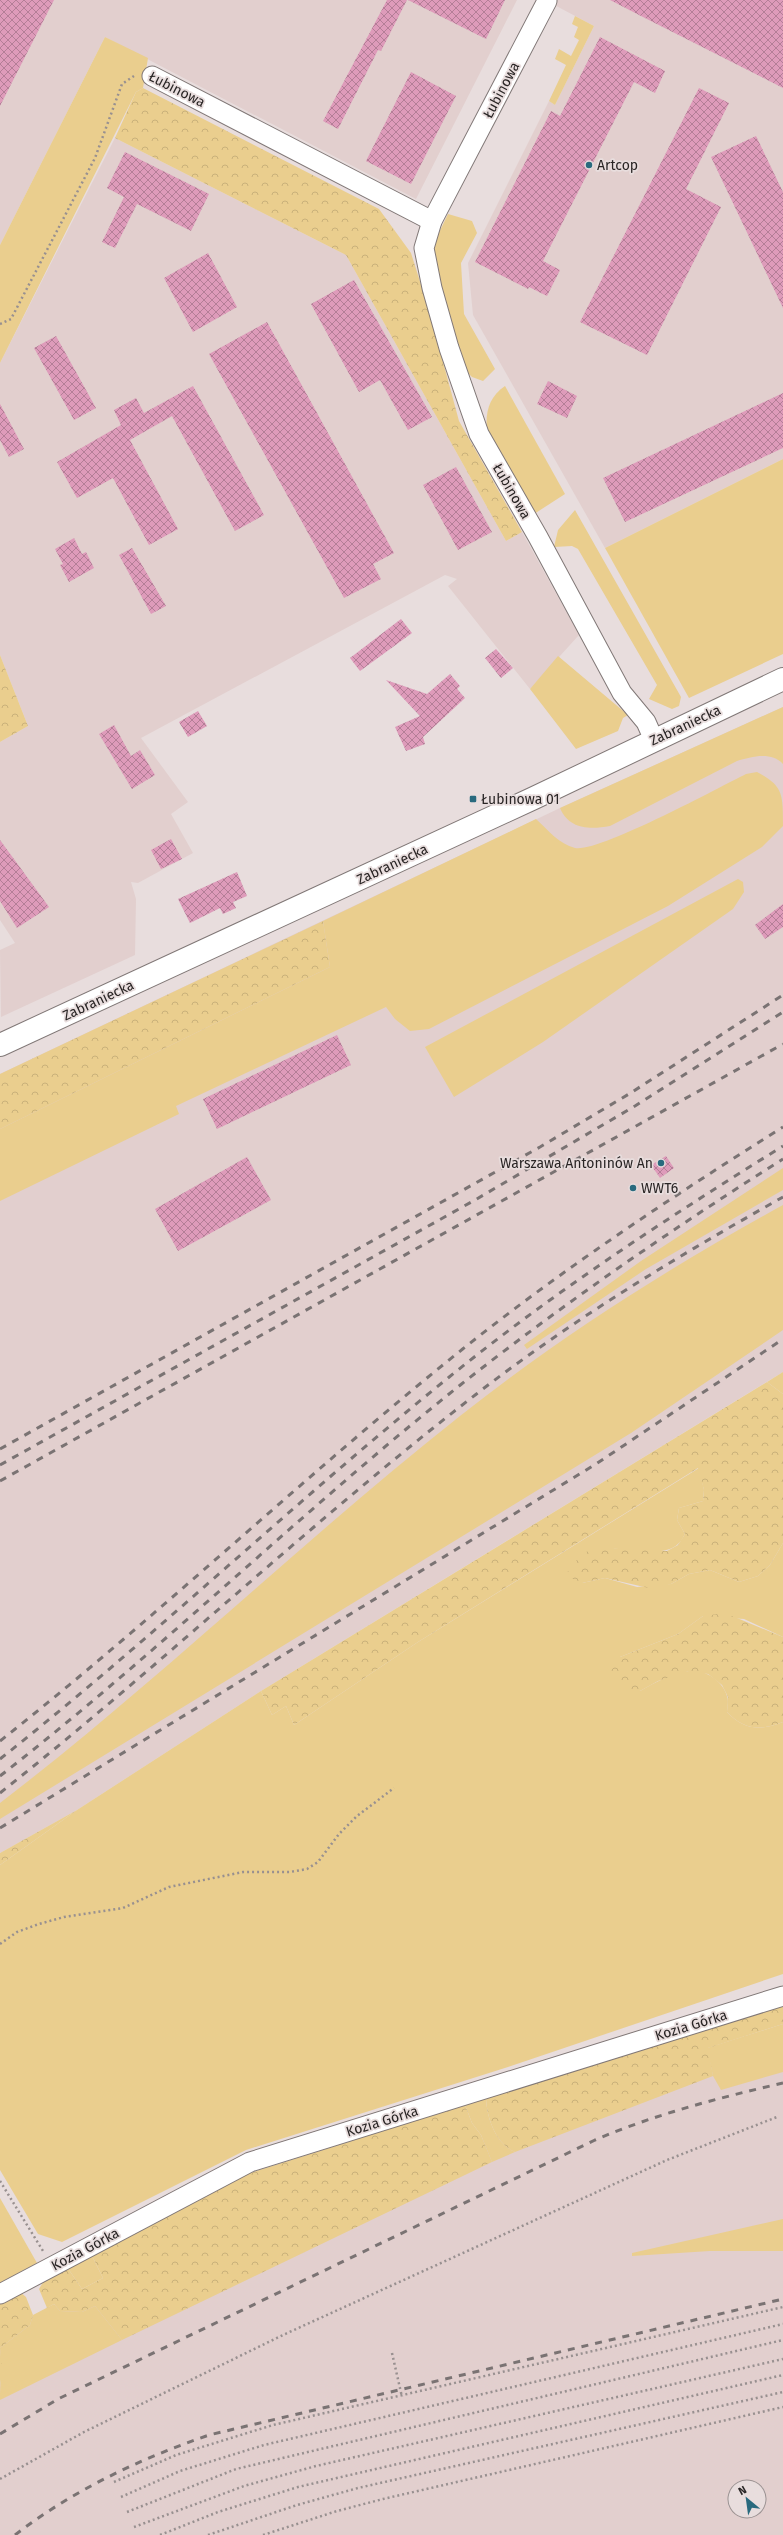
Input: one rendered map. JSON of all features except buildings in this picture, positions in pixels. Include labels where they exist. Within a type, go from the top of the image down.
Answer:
[{"type":"main road","name":"Zabraniecka","points":[[0,1045],[534,798],[783,679]]},
{"type":"street","name":"Łubinowa","points":[[547,1],[432,221],[424,248],[432,288],[449,348],[479,434],[538,537],[622,693],[646,722],[654,740]]},
{"type":"street","name":"Łubinowa","points":[[152,76],[432,221]]},
{"type":"street","name":"Kozia Górka","points":[[0,2294],[250,2162],[783,1996]]},
{"type":"path","name":"Łubinowa","points":[[0,324],[11,319],[95,158],[122,84],[144,71],[152,76]]},
{"type":"path","points":[[0,1944],[17,1932],[38,1924],[64,1917],[123,1908],[169,1887],[243,1872],[290,1872],[307,1869],[318,1862],[340,1834],[357,1816],[394,1788]]},
{"type":"path","points":[[0,2480],[84,2432],[283,2335],[667,2160],[777,2117]]},
{"type":"path","points":[[0,2181],[53,2266]]},
{"type":"path","points":[[114,2482],[135,2472],[210,2443],[273,2425],[402,2397],[783,2307]]},
{"type":"path","points":[[121,2497],[180,2471],[264,2444],[783,2324]]},
{"type":"path","points":[[127,2512],[179,2490],[250,2466],[783,2340]]},
{"type":"path","points":[[392,2353],[402,2397]]},
{"type":"path","points":[[134,2527],[244,2486],[316,2466],[783,2359]]},
{"type":"path","points":[[160,2535],[218,2512],[298,2487],[783,2375]]},
{"type":"path","points":[[208,2535],[297,2504],[358,2488],[783,2392]]},
{"type":"path","points":[[263,2535],[383,2499],[783,2407]]},
{"type":"shaded area","points":[[0,0],[517,0],[416,199],[105,37],[0,245]]},
{"type":"shaded area","points":[[545,0],[783,0],[783,459],[605,548],[473,315],[468,263],[549,101],[555,105],[594,26]]},
{"type":"shaded area","points":[[115,138],[346,255],[506,541],[522,532],[579,635],[530,689],[448,586],[457,579],[445,575],[141,738],[188,802],[171,814],[193,853],[138,883],[131,882],[136,899],[135,955],[1,1017],[0,950],[15,943],[0,920],[0,742],[28,726],[0,655],[0,363]]},
{"type":"shaded area","points":[[783,707],[783,1372],[261,1691],[77,1810],[0,1853],[0,1074],[560,808]]},
{"type":"shaded area","points":[[783,2024],[783,2535],[0,2535],[0,2336],[47,2308]]},
{"type":"green space","points":[[575,16],[594,26],[555,105],[549,101],[566,65],[555,59],[559,49],[571,56],[579,40],[574,37],[578,27],[572,24]]},
{"type":"green space","points":[[105,37],[148,58],[143,88],[136,92],[0,363],[0,245]]},
{"type":"green space","points":[[143,88],[379,209],[411,253],[429,310],[459,421],[522,532],[506,541],[346,255],[115,138],[136,92]]},
{"type":"green space","points":[[448,214],[472,221],[477,233],[461,263],[464,314],[495,369],[483,381],[472,377],[467,372],[433,263],[434,243]]},
{"type":"green space","points":[[505,386],[565,494],[531,516],[487,431],[489,406],[495,395]]},
{"type":"green space","points":[[783,459],[783,654],[689,698],[605,548]]},
{"type":"green space","points":[[575,510],[681,697],[679,706],[672,709],[649,699],[657,685],[578,549],[572,546],[554,547],[558,530]]},
{"type":"green space","points":[[0,655],[28,726],[0,742]]},
{"type":"green space","points":[[558,656],[628,715],[623,718],[618,731],[576,749],[530,689]]},
{"type":"green space","points":[[783,707],[783,764],[773,757],[767,756],[737,761],[610,826],[587,828],[574,824],[564,815],[560,808]]},
{"type":"green space","points":[[757,772],[772,782],[780,792],[783,806],[783,826],[762,847],[668,906],[429,1029],[410,1031],[395,1019],[386,1007],[176,1106],[179,1114],[0,1201],[0,1129],[330,967],[323,921],[536,819],[554,836],[569,846],[575,848],[588,847],[607,841],[659,818],[746,774]]},
{"type":"green space","points":[[738,879],[743,882],[744,892],[733,909],[543,1042],[454,1097],[425,1047]]},
{"type":"green space","points":[[323,921],[330,967],[0,1129],[0,1074]]},
{"type":"green space","points":[[783,1168],[783,1190],[646,1269],[527,1349],[524,1345],[641,1261]]},
{"type":"green space","points":[[783,1205],[783,1330],[631,1433],[0,1819],[0,1803],[117,1708],[344,1512],[460,1416],[577,1330],[699,1253]]},
{"type":"green space","points":[[783,1372],[783,1394],[767,1382]]},
{"type":"green space","points":[[767,1382],[783,1394],[783,1543],[770,1565],[758,1576],[739,1582],[710,1570],[689,1574],[671,1584],[653,1589],[605,1578],[582,1583],[565,1575],[580,1556],[594,1547],[667,1551],[678,1545],[685,1534],[677,1520],[679,1508],[703,1501],[704,1490],[698,1468],[418,1642],[294,1725],[286,1706],[272,1715],[261,1691]]},
{"type":"green space","points":[[699,1468],[704,1490],[703,1501],[679,1508],[677,1520],[685,1534],[679,1543],[673,1548],[657,1552],[638,1552],[614,1548],[582,1583],[605,1578],[637,1587],[671,1584],[689,1574],[710,1570],[739,1582],[758,1576],[770,1565],[783,1543],[783,1637],[744,1619],[703,1616],[678,1634],[620,1657],[640,1691],[676,1674],[689,1671],[701,1672],[712,1677],[722,1685],[728,1698],[727,1712],[733,1718],[746,1725],[760,1728],[783,1722],[783,1974],[508,2067],[246,2150],[62,2242],[38,2234],[0,2170],[0,1865],[77,1810],[261,1691],[272,1715],[286,1706],[294,1725],[418,1642]]},
{"type":"green space","points":[[725,1613],[783,1637],[783,1722],[760,1728],[746,1725],[733,1718],[727,1712],[728,1697],[722,1685],[708,1674],[689,1671],[658,1681],[640,1691],[622,1687],[611,1671],[620,1657],[678,1634],[703,1616]]},
{"type":"green space","points":[[77,1810],[0,1865],[0,1853]]},
{"type":"green space","points":[[783,2004],[783,2024],[708,2048],[713,2076],[515,2152],[503,2143],[494,2130],[488,2114],[486,2098]]},
{"type":"green space","points":[[783,2024],[783,2072],[721,2090],[713,2076],[707,2048]]},
{"type":"green space","points":[[486,2098],[488,2114],[494,2130],[503,2143],[515,2152],[492,2162],[481,2135],[472,2123],[465,2105]]},
{"type":"green space","points":[[465,2105],[472,2123],[481,2135],[492,2162],[122,2340],[95,2306],[82,2312],[60,2311],[54,2304],[47,2308],[39,2289],[45,2279],[67,2267],[82,2289],[103,2278],[91,2254],[247,2174]]},
{"type":"green space","points":[[0,2198],[37,2263],[0,2283]]},
{"type":"green space","points":[[783,2219],[783,2251],[710,2251],[632,2256],[632,2253]]},
{"type":"green space","points":[[91,2254],[103,2278],[82,2289],[67,2267]]},
{"type":"green space","points":[[20,2292],[26,2297],[33,2315],[30,2325],[0,2348],[0,2303]]},
{"type":"green space","points":[[54,2304],[60,2311],[82,2312],[95,2306],[122,2340],[0,2400],[0,2348],[30,2325],[33,2315]]},
{"type":"green space","points":[[0,2348],[3,2373],[0,2383]]},
{"type":"railway","points":[[0,1449],[540,1147],[629,1094],[783,995]]},
{"type":"railway","points":[[0,1465],[475,1200],[635,1106],[783,1012]]},
{"type":"railway","points":[[0,1481],[783,1044]]},
{"type":"railway","points":[[0,1741],[172,1598],[340,1451],[493,1325],[574,1265],[615,1237],[783,1127]]},
{"type":"railway","points":[[0,1759],[119,1660],[413,1407],[510,1329],[625,1248],[783,1146]]},
{"type":"railway","points":[[0,1776],[62,1727],[360,1468],[420,1417],[482,1368],[555,1313],[630,1260],[783,1159]]},
{"type":"railway","points":[[0,1793],[120,1694],[357,1490],[479,1392],[590,1313],[666,1265],[783,1197]]},
{"type":"railway","points":[[0,1828],[596,1464],[783,1339]]},
{"type":"railway","points":[[0,2434],[58,2399],[595,2140],[664,2114],[783,2083]]},
{"type":"railway","points":[[15,2535],[60,2504],[108,2477],[158,2454],[209,2435],[783,2299]]},
{"type":"place","name":"Artcop","points":[[589,165]]},
{"type":"place","name":"Łubinowa 01","points":[[473,799]]},
{"type":"place","name":"Warszawa Antoninów An","points":[[661,1163]]},
{"type":"place","name":"WWT6","points":[[633,1188]]}]
